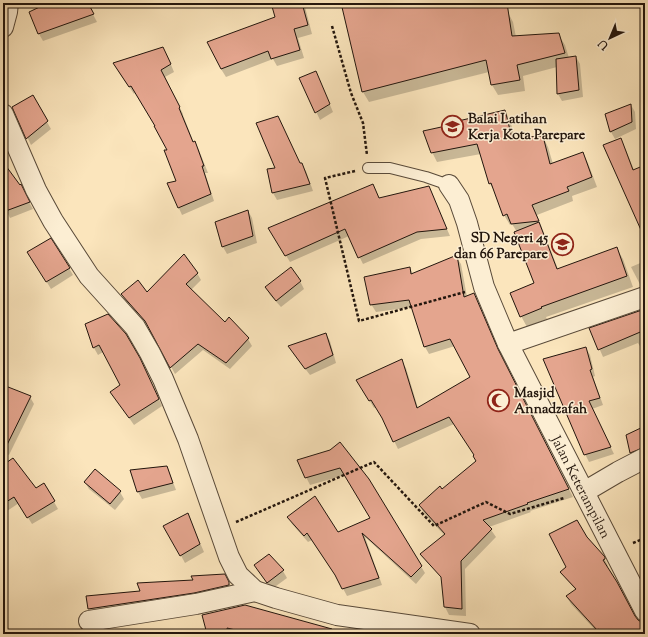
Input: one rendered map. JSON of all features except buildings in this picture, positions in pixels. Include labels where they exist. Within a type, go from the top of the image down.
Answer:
[{"type":"street","points":[[3,27],[8,3]]},
{"type":"street","points":[[3,114],[36,190],[53,221],[89,276],[135,327],[150,353],[163,379],[188,439],[229,557],[238,575],[255,591],[337,615],[468,634]]},
{"type":"street","name":"Jalan Keterampilan","points":[[449,185],[459,200],[467,223],[484,287],[508,344],[645,611]]},
{"type":"street","points":[[508,344],[645,297]]},
{"type":"street","points":[[584,492],[645,458]]},
{"type":"street","points":[[89,621],[196,604],[255,591]]},
{"type":"lane","points":[[368,168],[390,168],[426,177],[449,185]]},
{"type":"path","points":[[332,26],[363,123],[368,168],[325,178],[359,321],[484,287]]},
{"type":"path","points":[[220,530],[374,462],[434,526],[486,502],[510,514],[584,492]]},
{"type":"place","name":"Balai Latihan Kerja Kota Parepare","points":[[452,126]]},
{"type":"place","name":"SD Negeri 45 dan 66 Parepare","points":[[563,245]]},
{"type":"place","name":"Masjid Annadzafah","points":[[499,400]]}]
